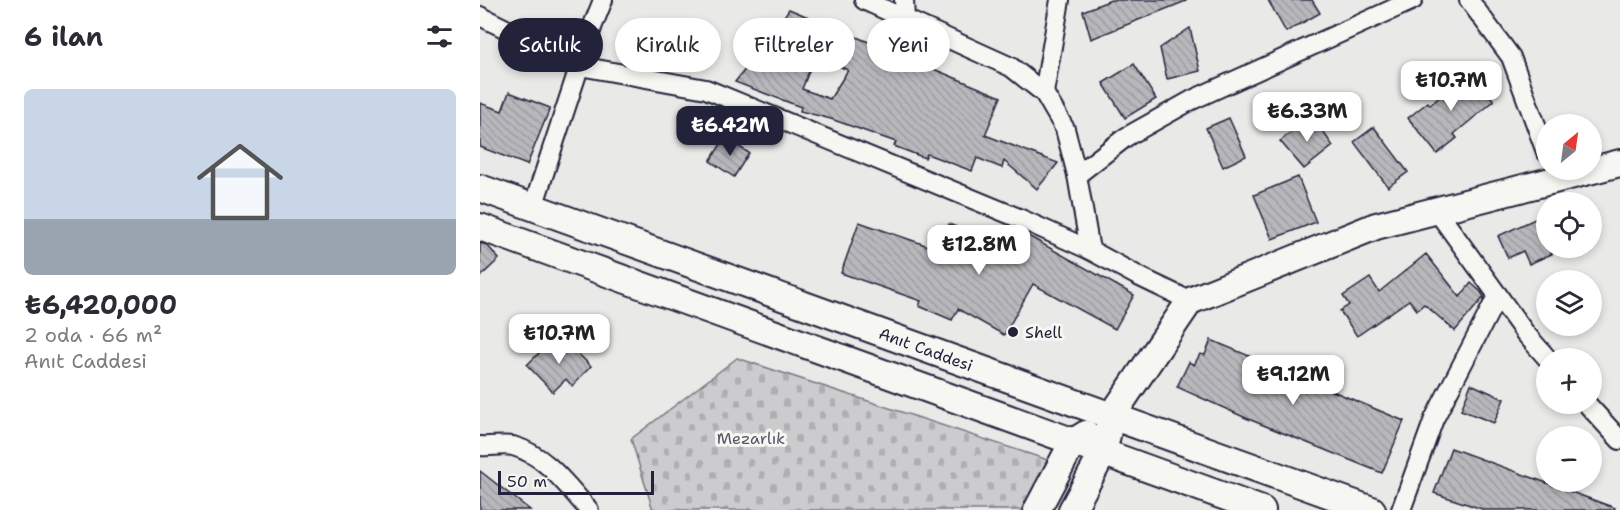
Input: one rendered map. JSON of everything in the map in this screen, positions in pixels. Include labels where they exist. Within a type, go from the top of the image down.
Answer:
[{"type":"main road","points":[[1602,166],[1620,163]]},
{"type":"main road","points":[[1072,510],[1102,453],[1111,417],[1190,301],[1376,226],[1536,180]]},
{"type":"main road","name":"Anıt Caddesi","points":[[480,188],[1372,510]]},
{"type":"main road","points":[[480,226],[1262,510]]},
{"type":"main road","points":[[1037,510],[1073,442],[1111,417]]},
{"type":"street","points":[[596,18],[603,0]]},
{"type":"street","points":[[864,0],[903,18]]},
{"type":"street","points":[[904,0],[905,18]]},
{"type":"street","points":[[1044,93],[1060,0]]},
{"type":"street","points":[[1077,175],[1126,137],[1192,100],[1413,0]]},
{"type":"street","points":[[1469,0],[1511,57],[1536,125]]},
{"type":"street","points":[[480,16],[498,25]]},
{"type":"street","points":[[950,39],[1011,67],[1044,93],[1065,129],[1077,175],[1090,250]]},
{"type":"street","points":[[603,70],[706,90],[1021,219],[1090,250],[1190,301]]},
{"type":"street","points":[[533,207],[578,72]]},
{"type":"street","points":[[1437,210],[1538,348]]},
{"type":"street","points":[[1401,510],[1434,419],[1498,295]]},
{"type":"street","points":[[1596,414],[1620,440]]},
{"type":"street","points":[[480,446],[511,446],[530,453],[545,463],[589,510]]},
{"type":"green space","name":"Mezarlık","points":[[737,358],[1048,460],[1022,510],[653,510],[631,439]]},
{"type":"building","points":[[1111,0],[1186,1],[1091,39],[1083,11]]},
{"type":"building","points":[[1268,0],[1312,0],[1320,13],[1286,32]]},
{"type":"building","points":[[789,9],[811,18],[783,18]]},
{"type":"building","points":[[1190,28],[1200,71],[1167,79],[1160,48]]},
{"type":"building","points":[[855,36],[867,41],[867,72],[941,72],[1001,97],[985,135],[1058,163],[1037,189],[1004,161],[1002,168],[977,158],[972,171],[927,154],[925,158],[894,146],[896,142],[831,119],[800,111],[801,107],[735,82],[743,72],[809,72],[802,89],[830,99],[847,72],[855,72]]},
{"type":"building","points":[[1134,64],[1156,99],[1125,118],[1103,83]]},
{"type":"building","points":[[1470,72],[1494,101],[1454,134],[1457,138],[1437,154],[1408,118],[1428,102],[1430,105]]},
{"type":"building","points":[[509,92],[550,108],[527,165],[480,147],[480,103],[502,111]]},
{"type":"building","points":[[1312,116],[1333,146],[1304,169],[1280,141]]},
{"type":"building","points":[[1229,118],[1246,156],[1223,167],[1206,128]]},
{"type":"building","points":[[1374,127],[1408,172],[1388,187],[1354,142]]},
{"type":"building","points":[[725,138],[749,153],[734,177],[710,161]]},
{"type":"building","points":[[1298,177],[1316,222],[1272,239],[1254,195]]},
{"type":"building","points":[[1535,219],[1536,258],[1543,258],[1529,264],[1523,251],[1508,258],[1498,236]]},
{"type":"building","points":[[859,222],[940,250],[949,224],[1013,251],[1023,233],[1134,295],[1115,329],[1033,284],[1004,335],[958,309],[952,320],[919,306],[921,301],[841,273]]},
{"type":"building","points":[[480,243],[487,245],[499,259],[480,277]]},
{"type":"building","points":[[1426,254],[1460,297],[1471,283],[1484,297],[1455,331],[1424,304],[1417,310],[1409,300],[1357,336],[1340,311],[1349,305],[1343,296],[1370,278],[1379,292]]},
{"type":"building","points":[[553,339],[561,346],[566,342],[591,366],[572,386],[566,379],[553,392],[527,365]]},
{"type":"building","points":[[1211,340],[1404,421],[1382,473],[1246,418],[1177,387],[1189,362],[1194,365],[1200,354],[1205,355]]},
{"type":"building","points":[[1471,384],[1504,399],[1494,423],[1461,410]]},
{"type":"building","points":[[1451,448],[1536,479],[1536,492],[1571,492],[1615,508],[1614,510],[1485,510],[1434,493]]},
{"type":"building","points":[[480,471],[530,510],[480,510]]},
{"type":"place","name":"Shell","points":[[1013,332]]}]
